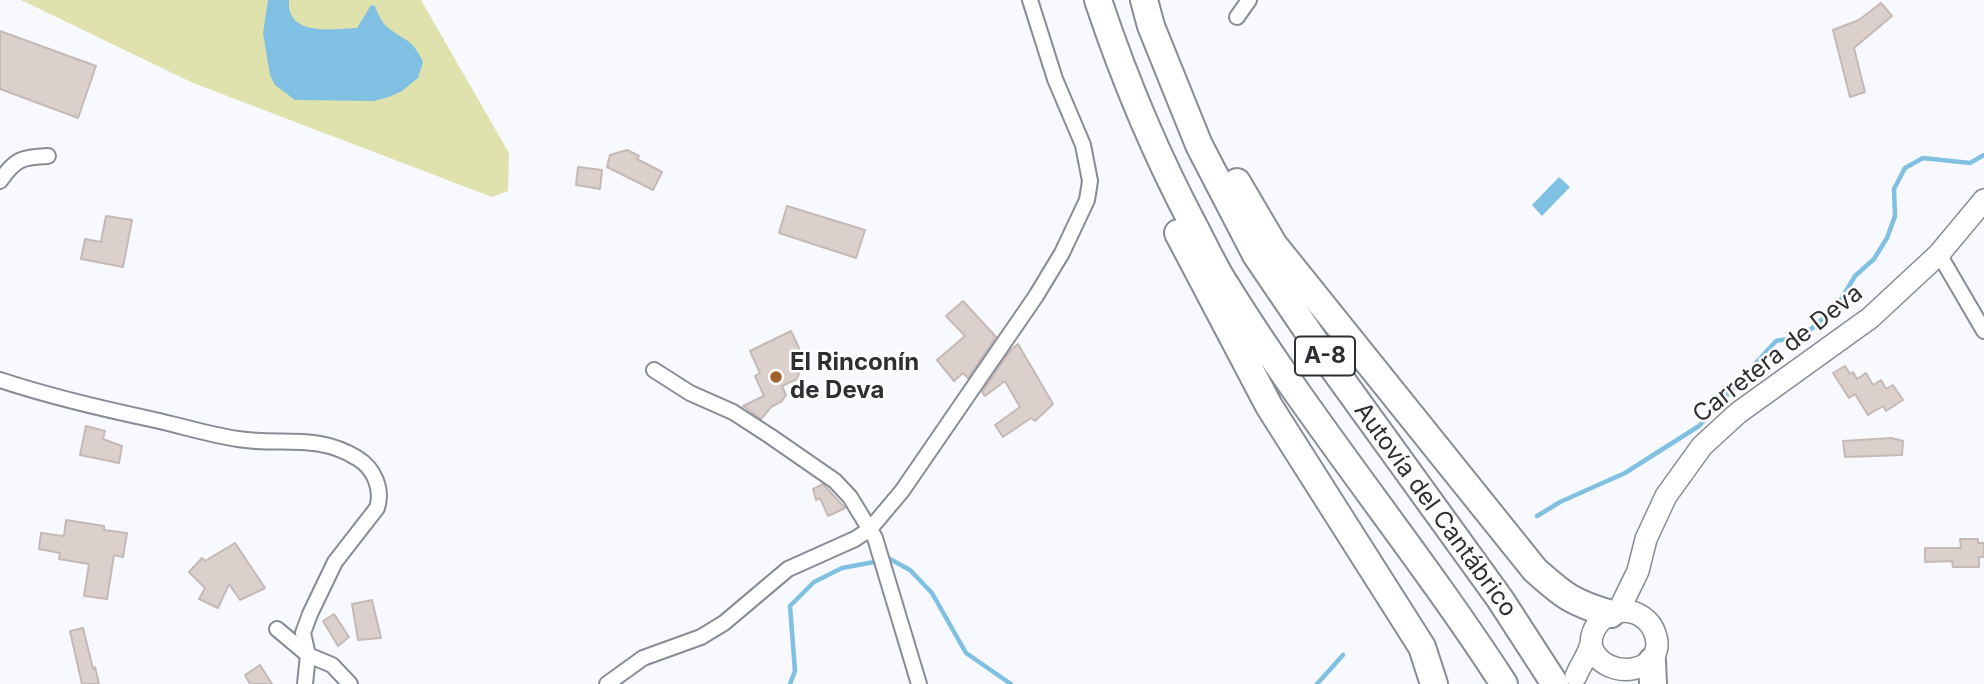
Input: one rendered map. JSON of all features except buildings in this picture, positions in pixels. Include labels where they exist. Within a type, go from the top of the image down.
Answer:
[{"type":"highway","name":"Autovía del Cantábrico","points":[[1098,0],[1121,70],[1164,170],[1224,282],[1288,381],[1464,622],[1504,684]]},
{"type":"highway","name":"Autovía del Cantábrico","points":[[1143,0],[1199,145],[1256,255],[1328,361],[1500,599],[1555,684]]},
{"type":"highway","points":[[1158,0],[1212,139],[1274,245],[1535,569],[1559,592],[1580,605],[1615,613]]},
{"type":"highway","points":[[1121,70],[1132,125],[1167,211],[1209,294],[1269,406],[1422,648],[1434,684]]},
{"type":"street","points":[[607,684],[643,659],[701,637],[724,624],[799,562],[855,539],[870,529],[902,491],[1021,318],[1062,253],[1087,200],[1090,181],[1083,145],[1055,79],[1030,0]]},
{"type":"street","points":[[1237,17],[1249,0]]},
{"type":"street","points":[[0,181],[11,165],[28,157],[48,156]]},
{"type":"street","name":"Carretera de Deva","points":[[1615,613],[1638,571],[1646,539],[1666,496],[1702,446],[1738,413],[1870,318],[1939,254],[1984,200]]},
{"type":"street","points":[[1939,254],[1984,331]]},
{"type":"street","points":[[654,370],[690,393],[733,412],[835,481],[850,497],[870,529],[878,548],[919,684]]},
{"type":"street","points":[[0,380],[106,409],[239,439],[309,440],[332,446],[359,458],[379,488],[377,508],[335,562],[303,633],[308,655],[305,684]]},
{"type":"street","name":"Carretera de Deva","points":[[1638,571],[1641,598],[1649,622]]},
{"type":"street","points":[[1631,612],[1649,622],[1657,641],[1653,673],[1626,677],[1606,671],[1598,664],[1591,645],[1596,626],[1615,613],[1631,612]]},
{"type":"street","points":[[277,629],[308,655],[332,665],[350,684]]},
{"type":"green space","points":[[21,0],[421,0],[509,153],[508,191],[492,197],[193,83]]},
{"type":"water","points":[[268,0],[289,0],[290,12],[295,20],[303,25],[324,29],[357,28],[371,5],[375,6],[386,26],[411,44],[419,54],[423,62],[418,78],[402,91],[374,101],[295,100],[275,85],[270,75],[263,33]]},
{"type":"water","points":[[1559,177],[1570,187],[1542,216],[1532,205]]},
{"type":"waterway","points":[[1537,516],[1560,502],[1625,473],[1699,426],[1776,341],[1803,336],[1837,306],[1855,276],[1874,259],[1887,238],[1895,216],[1894,189],[1905,168],[1923,158],[1970,163],[1984,155]]},
{"type":"waterway","points":[[790,684],[795,671],[790,606],[814,582],[842,568],[890,559],[910,570],[932,593],[966,653],[1011,684]]},
{"type":"waterway","points":[[1317,684],[1343,655]]},
{"type":"place","name":"El Rinconín de Deva","points":[[776,377]]}]
